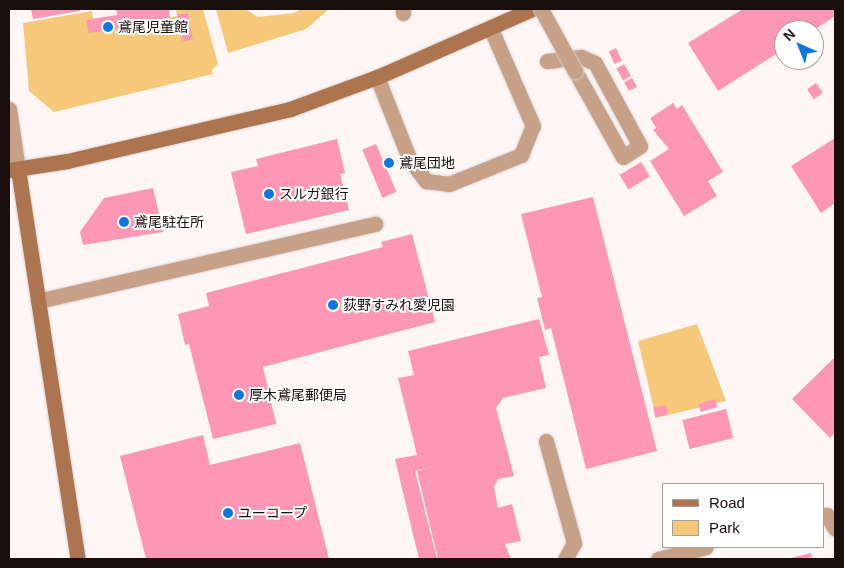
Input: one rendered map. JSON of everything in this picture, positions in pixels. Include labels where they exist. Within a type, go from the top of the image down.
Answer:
[{"type":"street","points":[[13,169],[68,161],[290,109],[377,77],[491,29],[532,9]]},
{"type":"street","points":[[541,9],[575,70],[623,157],[640,146],[595,64],[581,57],[547,61]]},
{"type":"street","points":[[377,77],[409,158],[426,181],[449,184],[520,155],[533,126],[491,29]]},
{"type":"street","points":[[9,109],[13,169],[38,301],[78,559]]},
{"type":"street","points":[[38,301],[375,224]]},
{"type":"street","points":[[546,441],[574,543],[565,559]]},
{"type":"street","points":[[824,516],[828,515],[835,530]]},
{"type":"street","points":[[658,559],[702,548]]},
{"type":"green space","points":[[176,9],[203,9],[218,64],[212,70],[213,74],[54,112],[29,91],[23,23],[92,11],[95,30],[177,16]]},
{"type":"green space","points":[[216,9],[245,9],[258,17],[294,13],[301,9],[329,9],[306,29],[228,53]]},
{"type":"green space","points":[[697,324],[726,401],[656,418],[638,341]]},
{"type":"building","name":"鳶尾児童館","points":[[31,9],[80,9],[80,11],[33,19]]},
{"type":"building","name":"鳶尾児童館","points":[[116,9],[169,9],[170,20],[89,33],[86,20],[117,15]]},
{"type":"building","points":[[743,9],[835,9],[835,16],[824,23],[824,20],[774,20],[774,55],[718,91],[688,43]]},
{"type":"building","points":[[188,13],[193,40],[183,41],[178,15]]},
{"type":"building","points":[[616,48],[622,61],[615,64],[609,51]]},
{"type":"building","points":[[624,64],[631,76],[623,81],[616,68]]},
{"type":"building","points":[[632,78],[637,87],[629,91],[624,82]]},
{"type":"building","points":[[816,83],[823,93],[814,99],[807,89]]},
{"type":"building","points":[[673,103],[677,109],[682,105],[723,172],[708,181],[717,196],[684,216],[650,161],[669,149],[653,130],[656,128],[650,118]]},
{"type":"building","points":[[835,138],[835,203],[821,213],[791,166]]},
{"type":"building","points":[[337,139],[345,173],[340,174],[349,210],[246,234],[231,172],[258,166],[256,159]]},
{"type":"building","points":[[376,144],[396,192],[383,198],[362,150]]},
{"type":"building","points":[[641,162],[650,177],[628,189],[620,175]]},
{"type":"building","name":"鳶尾駐在所","points":[[153,188],[163,232],[83,245],[80,232],[104,198]]},
{"type":"building","points":[[593,197],[657,451],[586,469],[551,328],[545,330],[537,298],[542,297],[521,214]]},
{"type":"building","name":"厚木鳶尾郵便局","points":[[412,234],[435,322],[263,367],[276,424],[213,439],[189,344],[185,345],[178,314],[209,306],[206,293],[383,247],[381,242]]},
{"type":"building","points":[[539,319],[549,355],[539,357],[546,388],[503,398],[496,408],[514,476],[498,479],[494,487],[498,508],[512,504],[521,541],[505,544],[511,559],[438,559],[417,471],[434,466],[415,471],[437,559],[419,559],[395,459],[417,455],[398,378],[414,375],[408,351]]},
{"type":"building","points":[[835,357],[835,433],[830,438],[792,399]]},
{"type":"building","points":[[716,399],[717,407],[701,412],[698,404]]},
{"type":"building","points":[[666,405],[668,415],[655,417],[653,407]]},
{"type":"building","points":[[726,409],[733,438],[690,449],[682,420]]},
{"type":"building","points":[[203,435],[210,465],[300,443],[329,559],[146,559],[120,456]]},
{"type":"building","points":[[811,553],[812,559],[787,559]]},
{"type":"place","name":"鳶尾児童館","points":[[108,27]]},
{"type":"place","name":"鳶尾団地","points":[[389,163]]},
{"type":"place","name":"スルガ銀行","points":[[269,194]]},
{"type":"place","name":"鳶尾駐在所","points":[[124,222]]},
{"type":"place","name":"荻野すみれ愛児園","points":[[333,305]]},
{"type":"place","name":"厚木鳶尾郵便局","points":[[239,395]]},
{"type":"place","name":"ユーコープ","points":[[228,513]]}]
